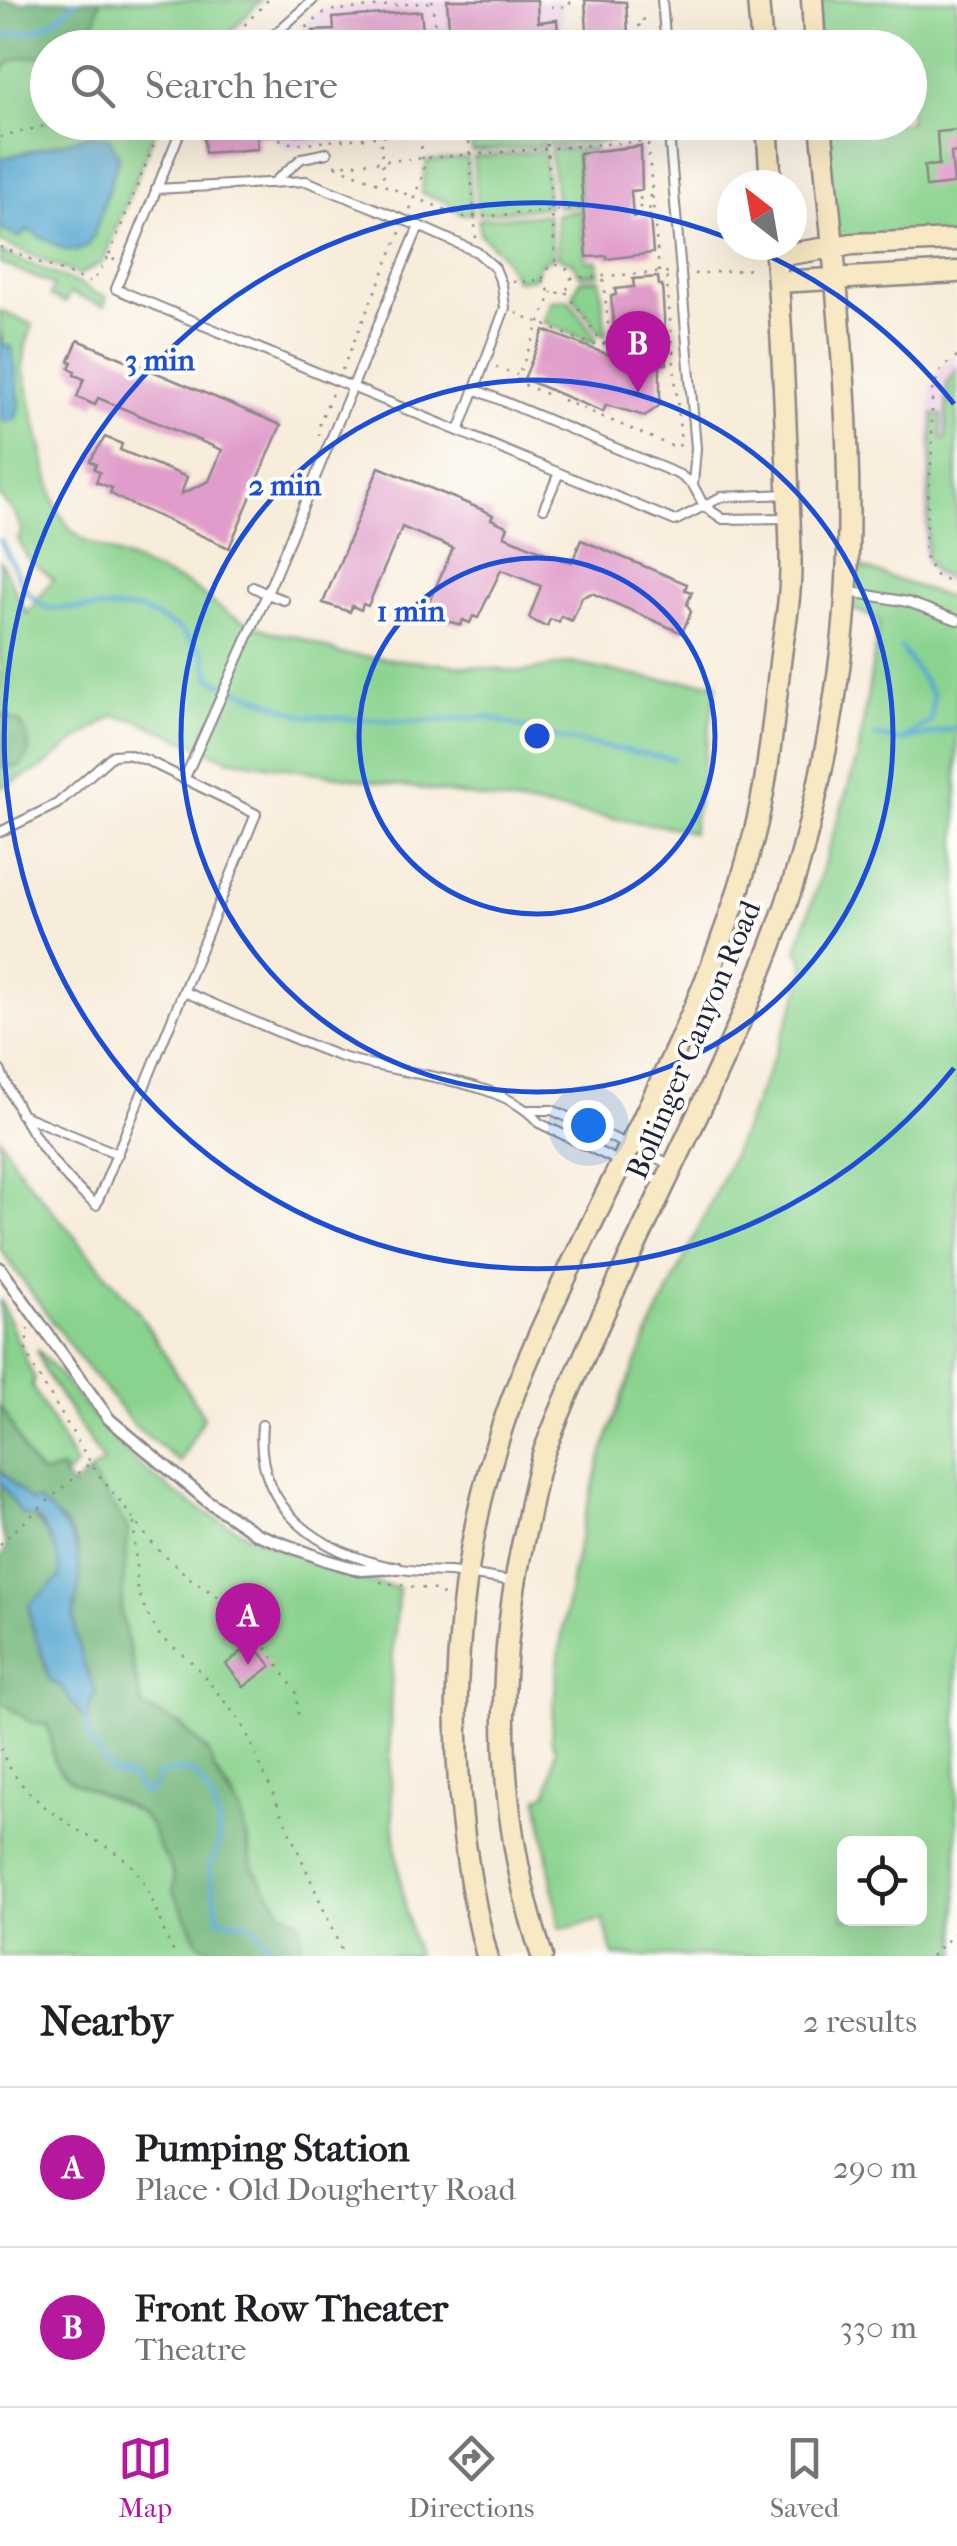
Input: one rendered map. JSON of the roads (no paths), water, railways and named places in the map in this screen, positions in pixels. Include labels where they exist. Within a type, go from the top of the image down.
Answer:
[{"type":"main road","points":[[758,0],[760,30]]},
{"type":"main road","points":[[812,0],[814,30]]},
{"type":"main road","points":[[768,140],[770,170]]},
{"type":"main road","name":"Bollinger Canyon Road","points":[[542,1956],[507,1809],[502,1726],[513,1581],[544,1453],[742,1018],[801,857],[822,770],[838,676],[846,591],[846,426],[822,140]]},
{"type":"main road","points":[[807,249],[957,240]]},
{"type":"main road","name":"Bollinger Canyon Road","points":[[487,1956],[468,1858],[458,1728],[460,1651],[479,1506],[518,1383],[626,1155],[728,924],[753,838],[769,760],[790,583],[777,260]]},
{"type":"main road","points":[[778,282],[957,272]]},
{"type":"street","points":[[0,1268],[109,1418],[206,1500],[257,1534],[326,1560],[361,1570],[397,1568]]},
{"type":"lane","points":[[281,29],[313,0]]},
{"type":"lane","points":[[662,0],[664,30]]},
{"type":"lane","points":[[176,140],[116,290],[675,520],[721,497],[788,494]]},
{"type":"lane","points":[[670,140],[696,448],[693,486]]},
{"type":"lane","points":[[272,183],[302,158],[327,153]]},
{"type":"lane","points":[[156,189],[306,181],[476,251],[495,268],[505,308],[459,431]]},
{"type":"lane","points":[[184,780],[267,594],[419,226]]},
{"type":"lane","points":[[474,389],[680,475],[693,486],[704,506],[723,519],[790,518]]},
{"type":"lane","points":[[544,508],[559,472]]},
{"type":"lane","points":[[253,587],[284,600]]},
{"type":"lane","points":[[846,591],[908,602],[957,620]]},
{"type":"lane","points":[[0,832],[57,804],[114,756],[127,754],[256,814],[96,1206],[55,1164],[20,1114],[0,1070]]},
{"type":"lane","points":[[185,992],[341,1056],[445,1078],[529,1110],[552,1110],[626,1155],[669,1174]]},
{"type":"lane","points":[[529,1110],[540,1123],[669,1174]]},
{"type":"lane","points":[[20,1114],[118,1154]]},
{"type":"lane","points":[[262,1426],[262,1467],[282,1508],[309,1532],[349,1554],[397,1568],[513,1581]]},
{"type":"water","points":[[72,140],[110,140],[119,156],[94,235],[86,247],[65,250],[28,230],[19,238],[0,228],[0,159]]},
{"type":"water","points":[[0,331],[3,345],[12,347],[20,404],[16,418],[8,422],[0,419]]},
{"type":"water","points":[[0,1470],[31,1502],[37,1500],[56,1517],[76,1548],[80,1573],[75,1626],[81,1655],[96,1691],[88,1710],[89,1720],[83,1718],[61,1687],[49,1679],[32,1623],[30,1604],[60,1578],[57,1554],[38,1519],[21,1514],[0,1481]]},
{"type":"waterway","points":[[32,30],[60,16],[75,0]]},
{"type":"waterway","points":[[0,34],[30,31]]},
{"type":"waterway","points":[[0,540],[27,592],[46,608],[139,609],[178,628],[204,653],[211,679],[305,716],[406,722],[488,717],[560,739],[673,759]]},
{"type":"waterway","points":[[901,648],[933,695],[931,720],[901,741]]},
{"type":"waterway","points":[[876,736],[901,741],[957,728]]},
{"type":"waterway","points":[[85,1714],[90,1742],[112,1773],[130,1776],[143,1793],[152,1791],[158,1774],[179,1770],[195,1774],[218,1819],[218,1842],[209,1867],[219,1919],[253,1924],[278,1956]]},
{"type":"place","name":"Front Row Theater","points":[[638,393]]},
{"type":"place","name":"Pumping Station","points":[[248,1665]]}]
